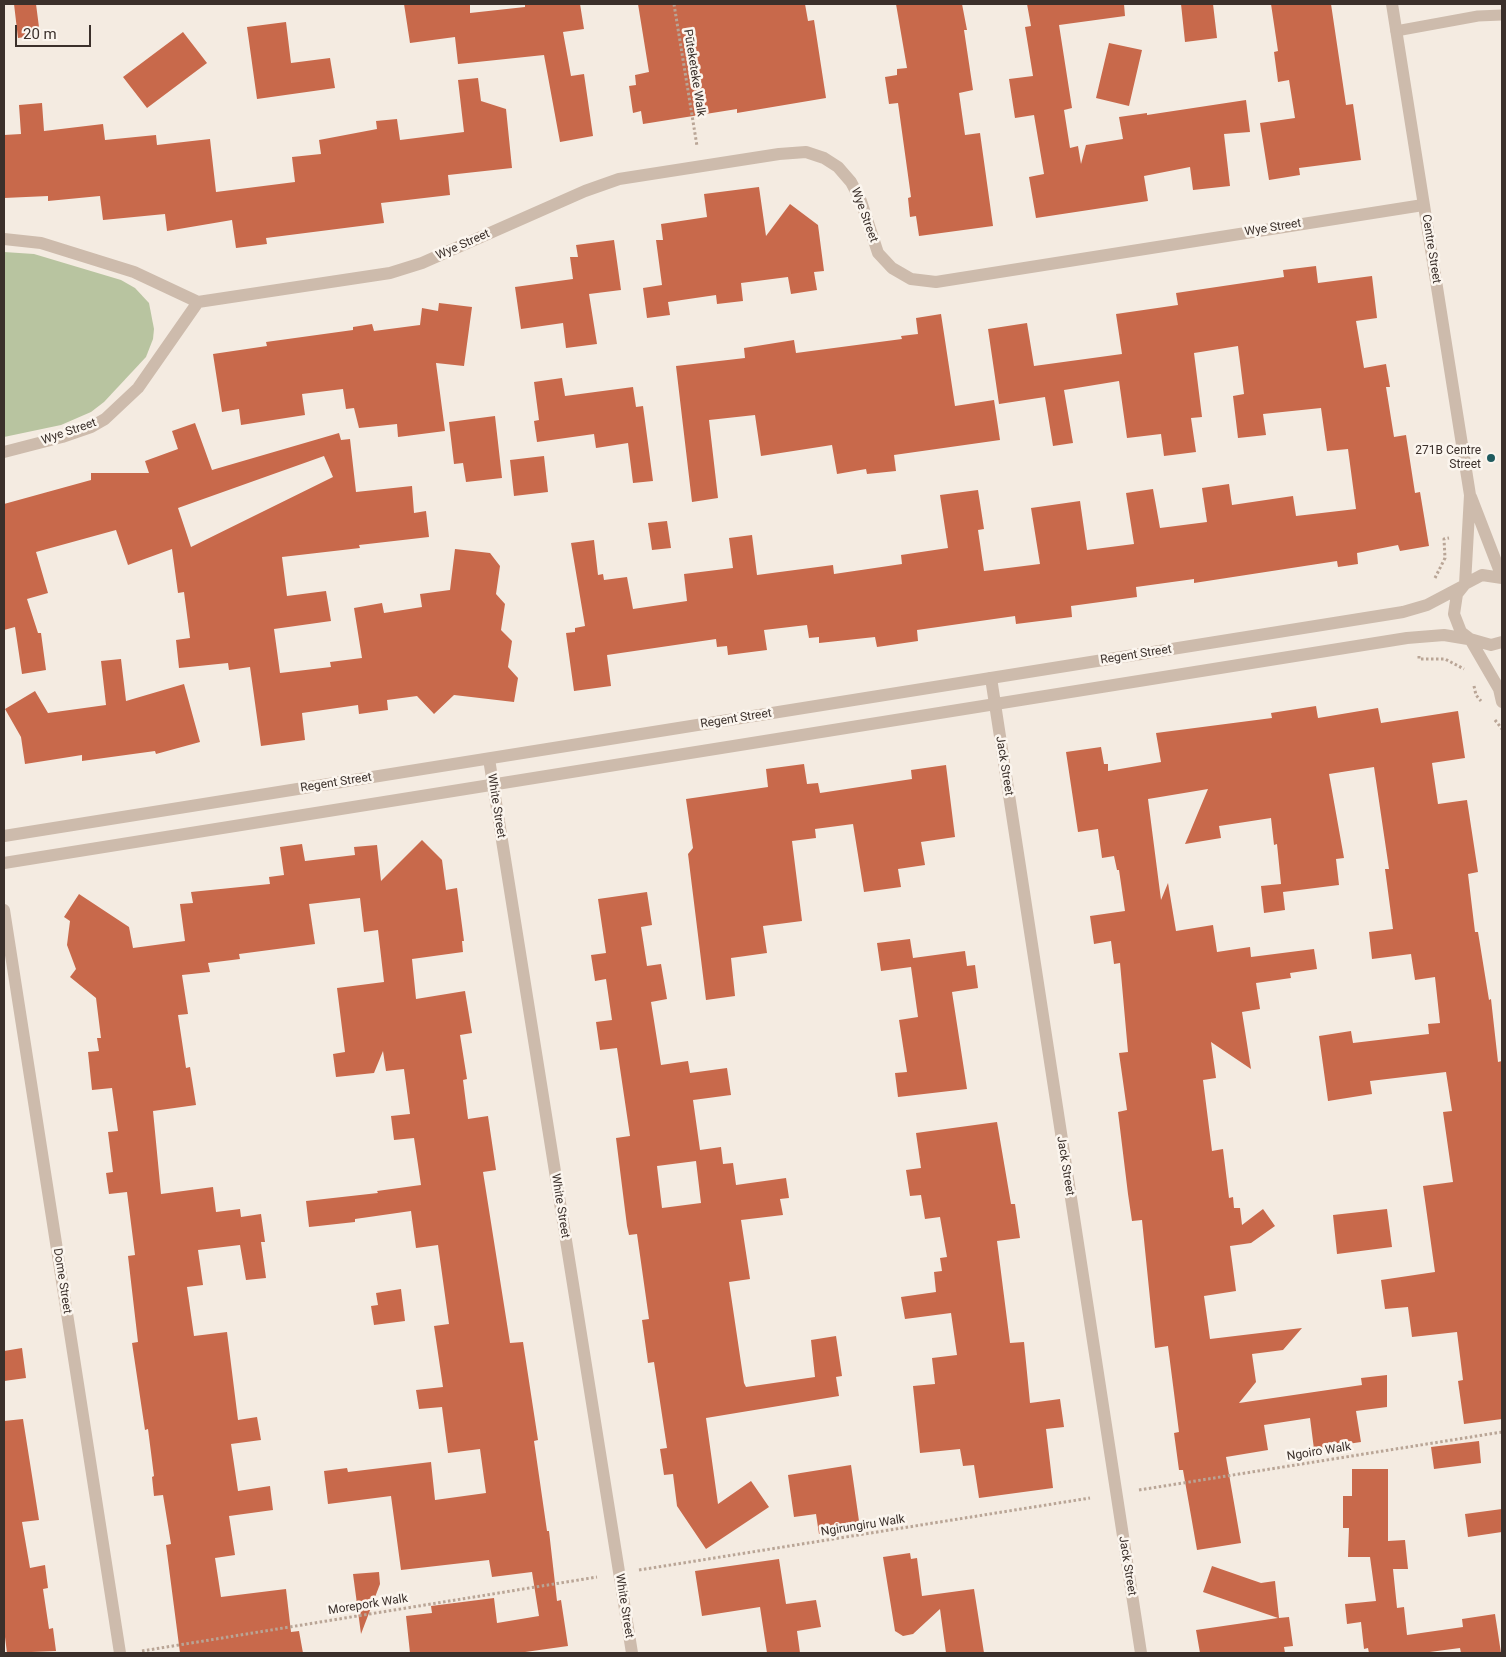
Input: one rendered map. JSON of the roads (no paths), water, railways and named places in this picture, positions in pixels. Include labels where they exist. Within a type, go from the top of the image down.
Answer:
[{"type":"street","name":"Centre Street","points":[[1392,4],[1470,495],[1502,577]]},
{"type":"street","name":"Wye Street","points":[[4,452],[62,437],[91,427],[105,419],[138,388],[198,302],[390,273],[422,263],[585,190],[618,179],[779,154],[806,152],[824,158],[838,167],[851,182],[861,201],[868,229],[878,253],[892,268],[911,279],[936,282],[1423,205]]},
{"type":"street","points":[[4,239],[41,242],[134,272],[198,302]]},
{"type":"street","name":"Centre Street","points":[[1469,639],[1459,628],[1454,614],[1457,594],[1464,585],[1470,495]]},
{"type":"street","name":"Regent Street","points":[[4,836],[1403,612],[1427,605],[1482,575],[1502,577]]},
{"type":"street","name":"Regent Street","points":[[4,863],[1407,638],[1444,635],[1486,644],[1502,642]]},
{"type":"street","points":[[1469,639],[1499,689],[1502,702]]},
{"type":"street","name":"Jack Street","points":[[990,678],[1141,1653]]},
{"type":"street","name":"White Street","points":[[489,759],[632,1653]]},
{"type":"street","name":"Dome Street","points":[[4,910],[120,1653]]},
{"type":"lane","points":[[1396,31],[1478,16],[1502,15]]},
{"type":"place","name":"271B Centre Street","points":[[1491,458]]}]
